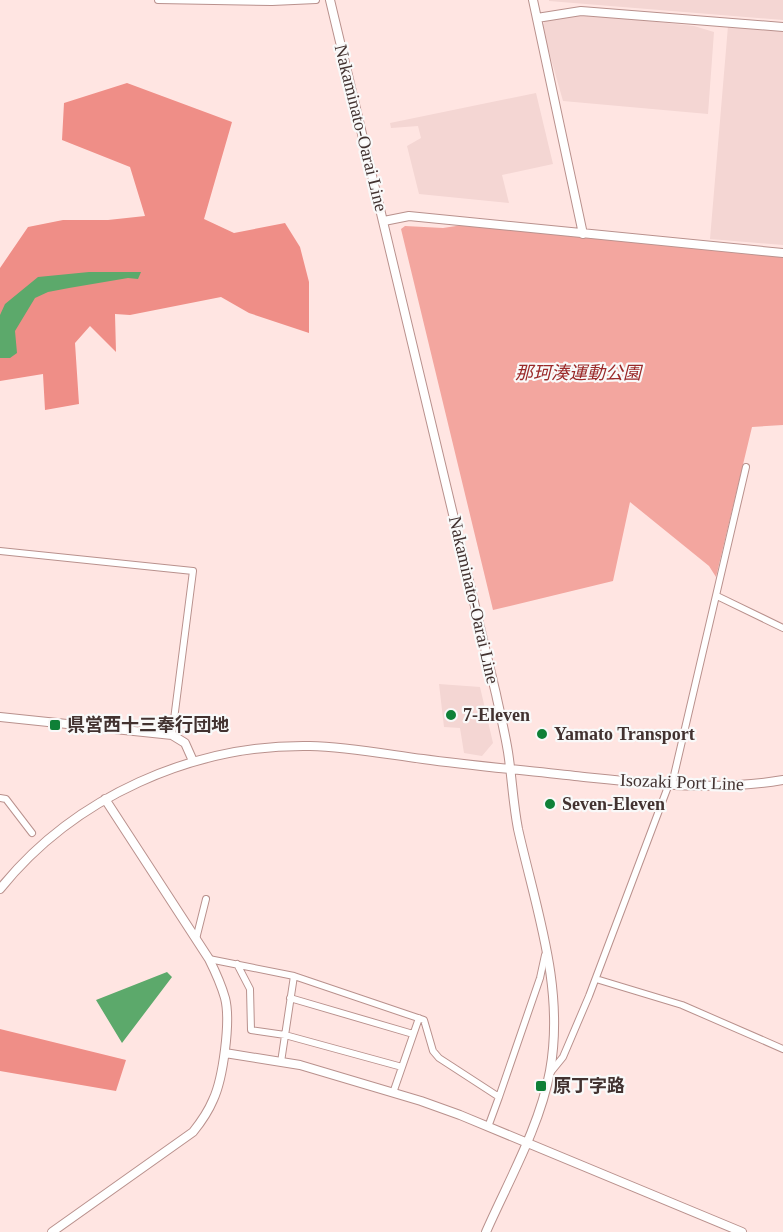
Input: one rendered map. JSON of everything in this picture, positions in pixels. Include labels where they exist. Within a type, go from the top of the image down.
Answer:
[{"type":"main road","name":"Nakaminato-Oarai Line","points":[[330,0],[496,694],[507,749],[515,815],[547,948],[555,1005],[555,1036],[550,1073],[542,1102],[486,1232]]},
{"type":"main road","points":[[533,0],[583,234]]},
{"type":"main road","points":[[537,18],[581,11],[783,27]]},
{"type":"main road","points":[[384,221],[409,216],[783,253]]},
{"type":"main road","points":[[0,717],[172,735],[185,743],[193,761]]},
{"type":"main road","name":"Isozaki Port Line","points":[[0,889],[3,881],[48,840],[105,799],[149,777],[193,761],[258,748],[311,746],[509,769],[670,784],[737,786],[783,780]]},
{"type":"main road","points":[[52,1232],[193,1132],[215,1097],[225,1053],[226,1000],[208,959],[105,799]]},
{"type":"main road","points":[[225,1053],[300,1065],[431,1104],[742,1232]]},
{"type":"street","points":[[158,0],[272,2],[316,0]]},
{"type":"street","points":[[550,1073],[563,1057],[596,979],[670,784],[717,596],[746,467]]},
{"type":"street","points":[[0,551],[193,572],[172,735]]},
{"type":"street","points":[[717,596],[783,628]]},
{"type":"street","points":[[0,798],[6,799],[32,833]]},
{"type":"street","points":[[196,939],[206,899]]},
{"type":"street","points":[[488,1127],[540,978],[547,948]]},
{"type":"street","points":[[208,959],[294,976],[424,1020],[434,1051],[439,1058],[499,1097]]},
{"type":"street","points":[[237,964],[250,989],[250,1030],[285,1035],[402,1067]]},
{"type":"street","points":[[281,1062],[294,976]]},
{"type":"street","points":[[596,979],[682,1005],[783,1049]]},
{"type":"street","points":[[290,998],[414,1034]]},
{"type":"street","points":[[393,1093],[419,1018]]},
{"type":"shaded area","points":[[783,0],[783,20],[549,1]]},
{"type":"shaded area","points":[[583,14],[694,26],[714,32],[708,114],[563,101],[542,27],[547,16]]},
{"type":"shaded area","points":[[728,26],[783,31],[783,245],[710,239]]},
{"type":"shaded area","points":[[127,83],[232,122],[204,219],[234,233],[285,223],[300,247],[309,282],[309,333],[249,313],[221,297],[130,315],[115,314],[116,352],[90,326],[75,343],[79,404],[45,410],[43,374],[0,381],[0,268],[28,227],[63,220],[108,220],[145,216],[130,167],[62,140],[64,103]]},
{"type":"shaded area","points":[[536,93],[553,164],[502,175],[509,203],[419,194],[407,146],[421,138],[418,126],[391,128],[390,123]]},
{"type":"shaded area","points":[[89,272],[141,272],[138,279],[128,278],[69,288],[48,292],[35,298],[15,331],[17,353],[10,358],[0,358],[0,315],[5,304],[38,277]]},
{"type":"shaded area","points":[[439,684],[480,687],[493,743],[482,756],[464,753],[460,728],[444,727]]},
{"type":"shaded area","points":[[167,972],[172,977],[122,1043],[96,1000]]},
{"type":"shaded area","points":[[0,1029],[126,1060],[116,1091],[0,1071]]},
{"type":"green space","name":"那珂湊運動公園","points":[[476,223],[783,253],[783,425],[752,427],[716,577],[709,566],[630,502],[613,581],[493,610],[401,229],[405,226],[443,228]]},
{"type":"place","name":"7-Eleven","points":[[451,715]]},
{"type":"place","name":"県営西十三奉行団地","points":[[55,725]]},
{"type":"place","name":"Yamato Transport","points":[[542,734]]},
{"type":"place","name":"Seven-Eleven","points":[[550,804]]},
{"type":"place","name":"原丁字路","points":[[541,1086]]}]
